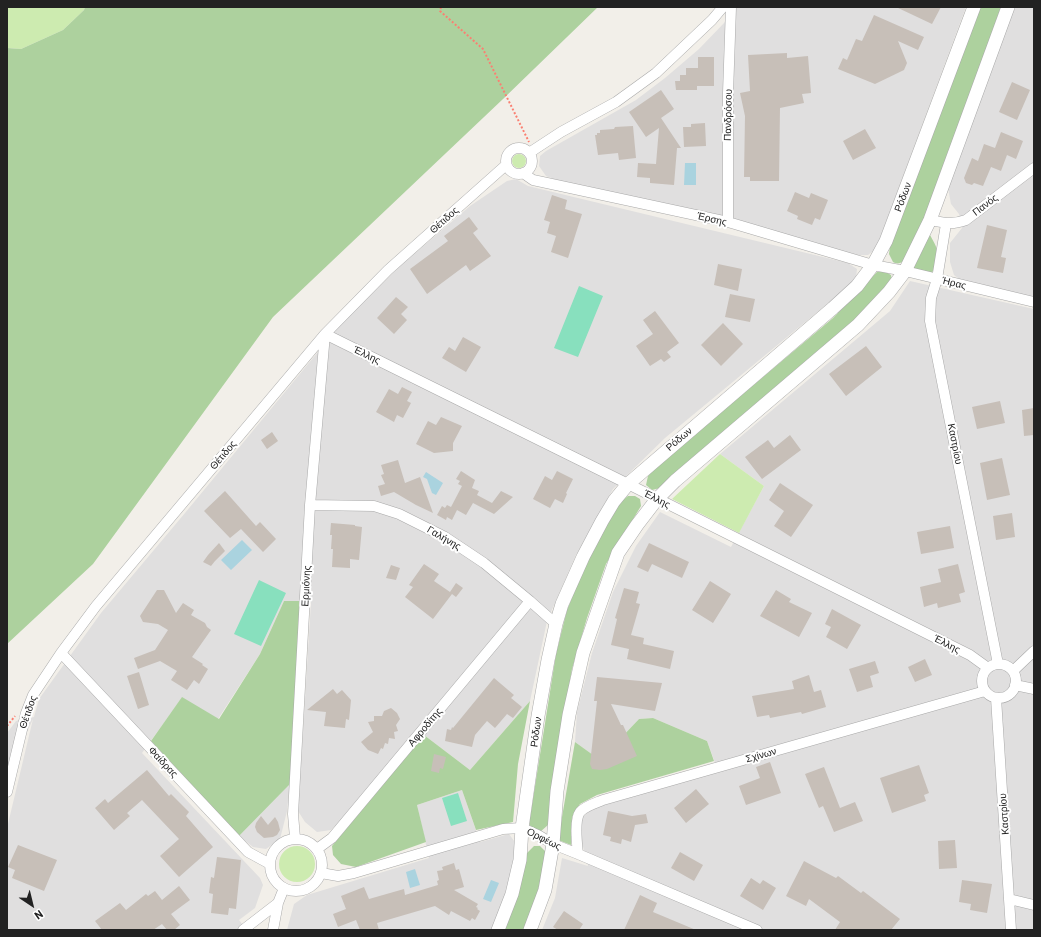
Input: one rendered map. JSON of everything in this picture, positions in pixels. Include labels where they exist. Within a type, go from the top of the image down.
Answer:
[{"type":"street","points":[[531,151],[532,158],[530,169],[523,173],[512,172],[506,165],[507,157],[512,151],[520,149],[531,151],[561,132],[616,102],[656,73],[712,20],[723,7]]},
{"type":"street","name":"Πανδρόσου","points":[[728,222],[730,7]]},
{"type":"street","name":"Ρόδων","points":[[498,930],[512,894],[520,860],[522,828],[543,688],[556,624],[562,604],[590,543],[614,501],[628,484],[833,308],[857,286],[873,265],[886,241],[974,7]]},
{"type":"street","points":[[530,930],[544,890],[553,844],[557,791],[569,715],[583,654],[618,553],[657,499],[675,481],[858,324],[890,292],[906,271],[930,220],[1008,7]]},
{"type":"street","name":"Θέτιδος","points":[[7,792],[26,714],[33,695],[61,653],[96,606],[324,334],[388,270],[506,165]]},
{"type":"street","points":[[531,165],[548,183]]},
{"type":"street","name":"Πανός","points":[[930,220],[946,224],[955,224],[966,220],[1034,168]]},
{"type":"street","name":"Έρσης","points":[[523,173],[532,180],[728,222],[873,265]]},
{"type":"street","name":"Καστρίου","points":[[946,224],[937,279],[931,298],[930,321],[998,664]]},
{"type":"street","name":"Ήρας","points":[[873,265],[906,271],[1034,302]]},
{"type":"street","name":"Έλλης","points":[[324,334],[970,655],[988,668]]},
{"type":"street","name":"Ερμιόνης","points":[[295,838],[293,814],[310,505],[324,334]]},
{"type":"street","name":"Γαλήνης","points":[[310,505],[374,506],[399,514],[445,537],[484,563],[556,624]]},
{"type":"street","name":"Αφροδίτης","points":[[317,849],[332,838],[530,601]]},
{"type":"street","points":[[1013,670],[1034,651]]},
{"type":"street","name":"Φαίδρας","points":[[61,653],[248,852],[270,864]]},
{"type":"street","points":[[998,664],[1007,665],[1013,670],[1016,678],[1016,685],[1012,692],[1005,697],[996,698],[990,696],[985,691],[982,683],[983,675],[988,668],[998,664]]},
{"type":"street","points":[[1016,685],[1034,689]]},
{"type":"street","name":"Σχίνων","points":[[578,854],[577,820],[580,812],[586,807],[603,800],[985,691]]},
{"type":"street","name":"Καστρίου","points":[[996,698],[1010,930]]},
{"type":"street","name":"Ορφέως","points":[[321,873],[338,876],[354,873],[503,829],[522,828],[553,844],[753,929]]},
{"type":"street","points":[[295,838],[307,841],[317,849],[322,860],[321,873],[312,885],[299,891],[291,891],[284,888],[274,880],[270,872],[271,856],[274,849],[280,844],[295,838]]},
{"type":"street","points":[[273,930],[278,903],[284,888]]},
{"type":"street","points":[[1009,899],[1034,905]]},
{"type":"street","points":[[243,930],[278,903]]},
{"type":"path","points":[[441,7],[440,11],[483,49],[531,151]]},
{"type":"shaded area","points":[[733,7],[966,7],[876,249],[868,255],[858,255],[561,182],[546,176],[539,166],[540,156],[546,151],[636,100],[665,78],[699,49],[724,23]]},
{"type":"shaded area","points":[[1014,7],[1034,7],[1034,301],[964,283],[954,275],[950,262],[950,243],[962,228],[959,214],[951,204],[948,188]]},
{"type":"shaded area","points":[[516,179],[528,186],[848,263],[857,269],[856,278],[838,295],[665,438],[613,489],[576,555],[547,621],[530,701],[470,770],[424,735],[331,830],[317,832],[305,822],[298,811],[311,602],[284,601],[260,654],[218,719],[182,698],[142,753],[260,878],[263,885],[255,908],[239,920],[247,930],[7,930],[7,828],[33,719],[7,776],[7,733],[16,721],[34,717],[39,699],[101,613],[341,324],[400,266],[470,206],[507,181]]},
{"type":"shaded area","points":[[910,281],[1034,309],[1034,930],[542,930],[555,898],[562,858],[588,866],[580,835],[582,818],[589,811],[608,801],[718,771],[707,741],[653,718],[639,719],[600,760],[575,742],[577,712],[592,653],[613,592],[636,546],[660,512],[731,547],[764,486],[720,454],[890,311]]},
{"type":"shaded area","points":[[290,784],[287,811],[280,839],[266,849],[253,847],[239,836]]},
{"type":"shaded area","points":[[462,790],[480,842],[509,834],[517,845],[517,861],[492,930],[287,930],[294,904],[307,895],[429,858],[417,805]]},
{"type":"green space","points":[[7,7],[85,7],[84,10],[63,30],[21,49],[7,48]]},
{"type":"green space","points":[[85,7],[598,7],[273,317],[93,564],[7,644],[7,48],[21,49],[63,30],[84,10]]},
{"type":"green space","points":[[979,7],[1001,7],[929,209],[906,259],[900,263],[895,263],[889,254],[890,246]]},
{"type":"green space","points":[[516,154],[522,154],[526,158],[526,164],[522,168],[516,168],[512,164],[512,158]]},
{"type":"green space","points":[[930,235],[936,246],[938,254],[932,273],[911,268]]},
{"type":"green space","points":[[884,271],[891,275],[892,281],[847,328],[660,488],[652,490],[646,485],[648,476],[656,467],[833,318],[877,272]]},
{"type":"green space","points":[[579,286],[603,296],[578,357],[554,348]]},
{"type":"green space","points":[[720,454],[764,486],[739,533],[672,499]]},
{"type":"green space","points":[[628,496],[635,496],[640,499],[641,506],[606,564],[587,618],[572,669],[550,802],[548,825],[540,832],[534,831],[529,824],[556,654],[567,610],[589,555],[619,503]]},
{"type":"green space","points":[[259,580],[286,593],[261,646],[234,634]]},
{"type":"green space","points":[[284,601],[302,601],[290,784],[239,836],[151,741],[182,697],[219,719],[260,654]]},
{"type":"green space","points":[[530,701],[518,764],[513,822],[476,830],[462,790],[417,805],[426,842],[356,867],[341,864],[333,855],[332,846],[424,735],[470,770]]},
{"type":"green space","points":[[653,718],[707,741],[714,761],[597,795],[580,804],[572,817],[571,845],[558,840],[575,742],[600,760],[639,719]]},
{"type":"green space","points":[[458,793],[467,821],[451,826],[442,798]]},
{"type":"green space","points":[[301,846],[310,851],[314,857],[314,871],[310,877],[301,882],[293,882],[284,877],[280,871],[279,860],[284,851],[290,847]]},
{"type":"green space","points":[[534,846],[540,846],[545,851],[546,859],[532,913],[524,930],[504,930],[518,892],[527,853]]},
{"type":"water","points":[[685,163],[696,163],[696,185],[684,185]]},
{"type":"water","points":[[426,472],[443,483],[436,495],[432,493],[427,479],[423,477]]},
{"type":"water","points":[[242,540],[252,550],[231,570],[221,560]]},
{"type":"water","points":[[415,869],[420,885],[410,888],[406,872]]},
{"type":"water","points":[[491,880],[499,883],[491,902],[483,899]]},
{"type":"building","points":[[896,7],[941,7],[932,24]]},
{"type":"building","points":[[874,15],[924,37],[918,50],[898,41],[907,63],[904,70],[875,84],[838,69],[843,58],[847,60],[856,39],[862,41]]},
{"type":"building","points":[[787,53],[787,58],[808,56],[811,93],[802,94],[804,103],[780,108],[779,181],[750,181],[750,177],[744,177],[745,116],[740,93],[750,91],[748,55]]},
{"type":"building","points":[[698,57],[714,57],[714,86],[697,86],[697,90],[676,90],[675,81],[680,81],[680,75],[686,75],[686,68],[698,68]]},
{"type":"building","points":[[1012,82],[1030,90],[1017,120],[999,112]]},
{"type":"building","points":[[661,90],[674,109],[661,118],[681,148],[677,148],[674,185],[650,183],[650,178],[637,177],[638,163],[656,164],[659,128],[646,137],[629,112]]},
{"type":"building","points":[[705,123],[706,146],[684,147],[683,127],[691,127],[691,124]]},
{"type":"building","points":[[633,126],[636,158],[619,160],[618,153],[598,155],[595,135],[600,133],[600,130]]},
{"type":"building","points":[[865,129],[876,148],[853,160],[843,141]]},
{"type":"building","points":[[1001,132],[1023,141],[1016,159],[1007,155],[1001,171],[991,167],[983,186],[974,183],[972,185],[966,183],[964,178],[972,158],[978,161],[984,144],[995,148]]},
{"type":"building","points":[[795,192],[809,198],[811,193],[828,200],[820,220],[815,218],[812,225],[797,219],[798,216],[787,211]]},
{"type":"building","points":[[552,195],[567,200],[565,209],[582,214],[568,258],[551,252],[556,236],[547,233],[550,222],[544,220]]},
{"type":"building","points":[[469,217],[478,229],[473,233],[491,256],[470,271],[466,265],[427,294],[410,269],[448,241],[444,236]]},
{"type":"building","points":[[987,225],[1007,230],[1001,257],[1006,258],[1003,273],[977,268]]},
{"type":"building","points":[[718,264],[742,269],[738,291],[714,285]]},
{"type":"building","points":[[730,294],[755,299],[750,322],[725,317]]},
{"type":"building","points":[[396,297],[408,307],[401,314],[407,320],[394,334],[377,318]]},
{"type":"building","points":[[655,311],[679,343],[667,352],[671,357],[664,362],[661,359],[650,366],[636,346],[653,334],[643,320]]},
{"type":"building","points":[[723,323],[743,344],[721,366],[701,345]]},
{"type":"building","points":[[463,337],[481,347],[466,372],[442,358],[449,347],[455,351]]},
{"type":"building","points":[[866,346],[882,367],[846,396],[829,374]]},
{"type":"building","points":[[402,387],[412,392],[407,401],[411,403],[403,418],[397,415],[394,422],[376,412],[389,389],[398,394]]},
{"type":"building","points":[[1000,401],[1005,423],[977,429],[972,407]]},
{"type":"building","points":[[1034,408],[1034,435],[1024,436],[1022,410]]},
{"type":"building","points":[[441,417],[462,426],[453,443],[453,451],[434,453],[416,444],[428,421],[436,425]]},
{"type":"building","points":[[272,432],[278,441],[267,449],[261,440]]},
{"type":"building","points":[[790,435],[801,450],[762,479],[745,457],[768,440],[774,448]]},
{"type":"building","points":[[1002,458],[1010,495],[987,500],[980,463]]},
{"type":"building","points":[[398,460],[405,483],[420,477],[433,513],[394,492],[381,496],[378,486],[385,484],[381,475],[384,474],[381,465]]},
{"type":"building","points":[[461,471],[475,480],[472,488],[479,491],[477,495],[492,503],[501,491],[513,497],[494,514],[473,503],[466,515],[457,510],[452,520],[447,517],[446,520],[437,515],[442,506],[445,508],[447,505],[451,507],[462,486],[458,484],[460,481],[456,479]]},
{"type":"building","points":[[557,471],[573,479],[563,503],[555,499],[550,508],[533,499],[545,476],[552,480]]},
{"type":"building","points":[[780,483],[813,505],[791,537],[774,526],[784,511],[769,500]]},
{"type":"building","points":[[225,491],[256,526],[260,522],[276,539],[263,552],[241,529],[230,538],[204,511]]},
{"type":"building","points":[[1012,513],[1015,537],[996,540],[993,516]]},
{"type":"building","points":[[331,523],[362,527],[359,560],[350,559],[350,568],[332,567],[333,549],[331,549]]},
{"type":"building","points":[[950,526],[954,548],[921,554],[917,532]]},
{"type":"building","points":[[219,543],[225,551],[211,566],[203,562],[208,555]]},
{"type":"building","points":[[649,543],[689,562],[682,578],[652,564],[648,572],[637,567]]},
{"type":"building","points":[[424,564],[439,574],[434,581],[450,592],[456,583],[463,588],[456,597],[452,594],[433,619],[405,597],[413,587],[409,585]]},
{"type":"building","points":[[958,564],[965,592],[959,594],[961,602],[938,608],[937,603],[924,607],[920,587],[941,582],[938,569]]},
{"type":"building","points":[[391,565],[400,568],[396,580],[386,578]]},
{"type":"building","points":[[710,581],[731,594],[713,623],[692,610]]},
{"type":"building","points":[[624,588],[639,592],[636,603],[640,604],[631,635],[644,638],[643,644],[674,651],[670,669],[627,659],[629,649],[611,645],[617,619],[615,618]]},
{"type":"building","points":[[157,590],[164,590],[176,613],[183,603],[194,610],[191,615],[205,623],[211,630],[192,657],[208,669],[199,684],[194,680],[187,690],[171,680],[177,671],[160,661],[138,669],[134,658],[155,650],[168,630],[158,624],[143,622],[140,616]]},
{"type":"building","points":[[776,590],[791,599],[789,602],[812,613],[799,637],[760,616]]},
{"type":"building","points":[[832,609],[861,625],[847,649],[826,637],[831,627],[825,624]]},
{"type":"building","points":[[925,659],[932,675],[915,682],[908,667]]},
{"type":"building","points":[[875,661],[879,673],[870,676],[873,687],[857,692],[849,669]]},
{"type":"building","points":[[139,672],[149,705],[138,709],[127,676]]},
{"type":"building","points":[[809,675],[814,692],[821,690],[826,707],[802,714],[801,712],[770,718],[769,715],[757,717],[752,696],[794,689],[792,681]]},
{"type":"building","points":[[597,677],[662,683],[655,711],[611,704],[621,725],[623,725],[637,756],[607,769],[600,770],[592,769],[590,764],[597,701],[594,701]]},
{"type":"building","points":[[494,678],[514,695],[511,698],[522,707],[513,718],[507,714],[495,728],[487,721],[475,735],[472,747],[445,741],[447,729],[451,730],[452,727],[453,728]]},
{"type":"building","points":[[333,689],[337,694],[342,690],[351,700],[349,720],[346,719],[345,728],[324,726],[326,712],[307,710]]},
{"type":"building","points":[[391,708],[397,713],[400,719],[396,725],[398,731],[394,732],[395,739],[389,738],[388,744],[385,743],[383,749],[381,748],[378,754],[368,750],[361,742],[373,732],[368,722],[374,721],[374,716],[382,716],[384,711]]},
{"type":"building","points":[[434,754],[446,757],[443,769],[440,768],[439,773],[431,771]]},
{"type":"building","points":[[770,762],[781,793],[746,805],[739,786],[760,778],[756,767]]},
{"type":"building","points":[[919,765],[929,793],[924,795],[926,801],[892,813],[880,778]]},
{"type":"building","points":[[824,767],[840,808],[855,802],[863,821],[834,832],[823,806],[819,808],[805,774]]},
{"type":"building","points":[[147,770],[169,796],[171,794],[189,812],[186,816],[213,847],[179,877],[160,856],[179,839],[142,800],[127,813],[130,816],[114,830],[95,808],[105,799],[108,803]]},
{"type":"building","points":[[696,789],[709,804],[686,823],[674,808]]},
{"type":"building","points":[[608,811],[632,816],[646,814],[648,823],[635,825],[631,842],[622,839],[621,844],[610,841],[611,837],[603,835]]},
{"type":"building","points":[[261,816],[268,825],[275,817],[280,830],[277,835],[264,838],[257,832],[255,827],[256,823]]},
{"type":"building","points":[[955,840],[957,868],[939,869],[938,841]]},
{"type":"building","points":[[18,845],[57,860],[44,891],[12,878],[15,870],[8,867]]},
{"type":"building","points":[[680,852],[703,865],[694,881],[671,868]]},
{"type":"building","points":[[217,857],[241,860],[236,909],[229,908],[228,915],[211,913],[213,894],[209,893],[211,877],[214,878]]},
{"type":"building","points":[[804,861],[836,878],[838,876],[861,893],[863,891],[900,919],[891,930],[835,930],[840,922],[809,899],[806,906],[786,896]]},
{"type":"building","points":[[454,863],[456,870],[459,869],[464,887],[454,890],[478,904],[476,907],[480,911],[475,920],[472,918],[470,921],[451,911],[449,915],[435,906],[377,923],[379,930],[360,930],[356,920],[338,927],[333,914],[346,909],[341,896],[364,887],[369,899],[404,889],[405,895],[438,885],[437,881],[439,880],[437,871],[443,870],[442,867]]},
{"type":"building","points":[[751,878],[760,884],[763,880],[776,888],[763,910],[740,896]]},
{"type":"building","points":[[962,880],[992,884],[987,913],[970,910],[971,904],[959,902]]},
{"type":"building","points":[[179,886],[190,900],[171,914],[180,925],[174,930],[167,930],[162,924],[153,930],[102,930],[95,921],[120,903],[126,910],[146,894],[148,896],[155,891],[162,900]]},
{"type":"building","points":[[640,895],[657,903],[653,912],[696,930],[624,930]]},
{"type":"building","points":[[564,911],[583,924],[579,930],[558,930],[553,927]]}]
